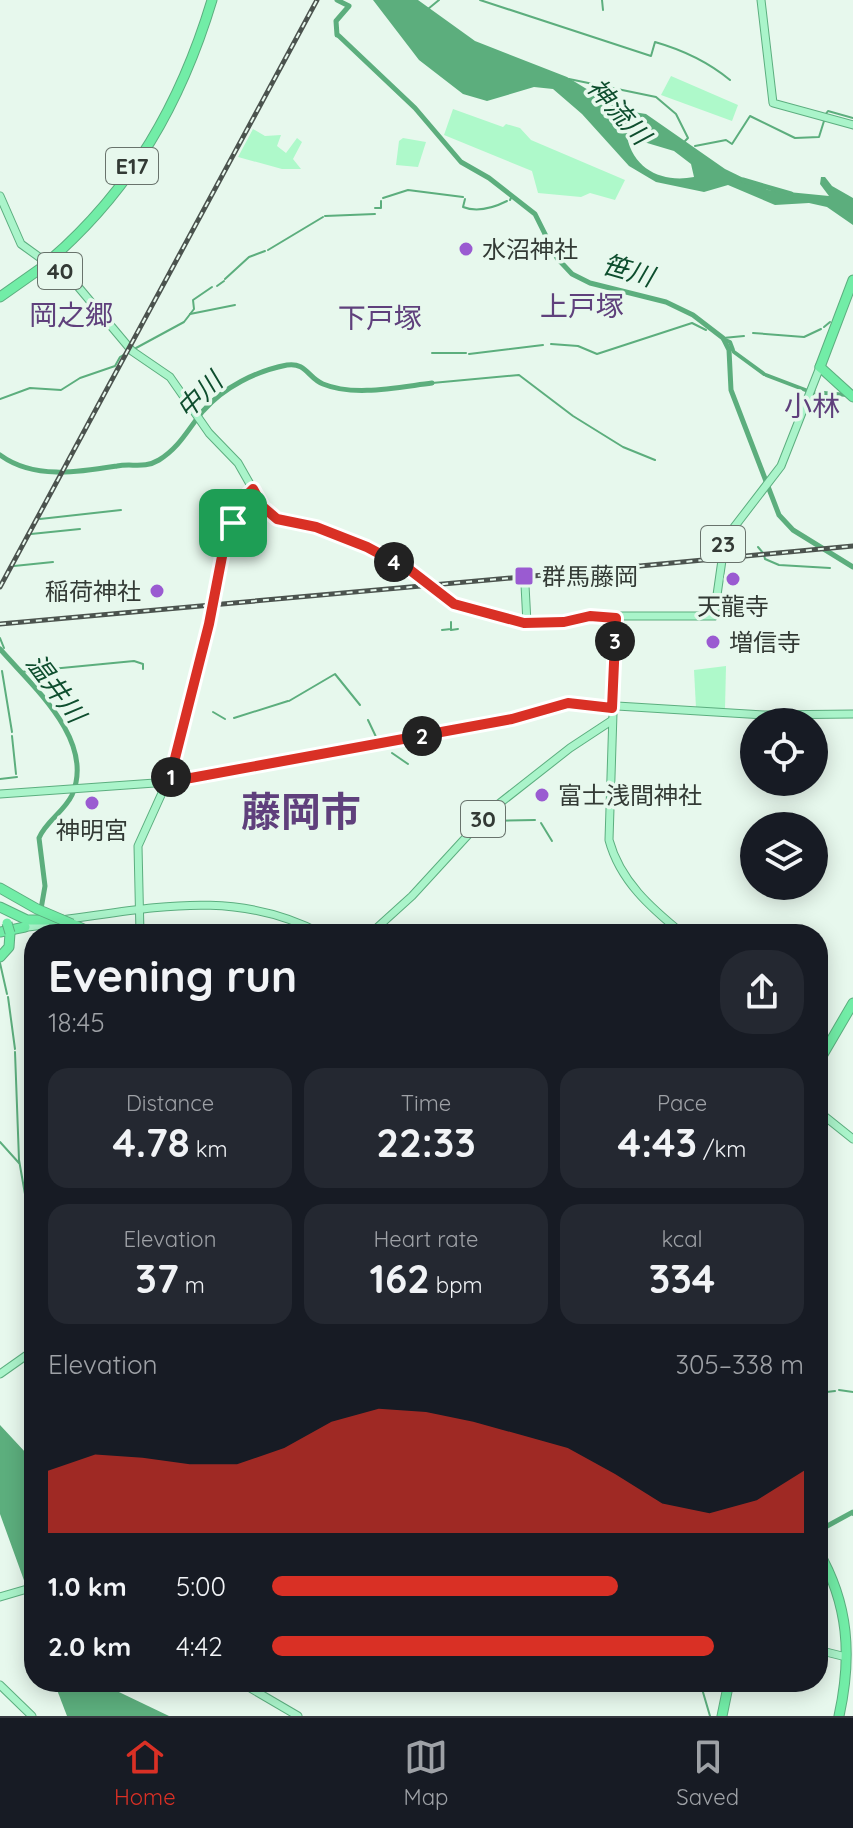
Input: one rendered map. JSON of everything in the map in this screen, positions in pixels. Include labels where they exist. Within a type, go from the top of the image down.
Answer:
[{"type":"highway","name":"E17","points":[[0,294],[64,248],[108,204],[141,160],[167,117],[192,56],[210,0]]},
{"type":"highway","name":"E17","points":[[0,294],[46,262],[95,212],[130,169],[168,106],[192,56]]},
{"type":"highway","points":[[853,280],[820,367],[853,396]]},
{"type":"highway","points":[[0,889],[24,902],[40,920]]},
{"type":"highway","points":[[0,889],[40,920]]},
{"type":"highway","points":[[3,924],[23,919],[68,924]]},
{"type":"highway","points":[[3,924],[24,927]]},
{"type":"highway","points":[[0,956],[8,950],[3,924]]},
{"type":"highway","points":[[828,1046],[853,1003]]},
{"type":"highway","points":[[828,1574],[839,1597],[846,1629],[847,1671],[838,1716]]},
{"type":"highway","points":[[722,1716],[727,1692]]},
{"type":"main road","points":[[761,0],[773,103],[853,125]]},
{"type":"main road","name":"40","points":[[0,196],[21,244],[78,286],[132,351],[170,377],[198,418],[238,463],[263,507],[277,519],[316,527],[367,547],[410,570],[454,604],[527,623],[564,622],[590,616],[616,618]]},
{"type":"main road","name":"23","points":[[616,618],[714,616],[725,539],[783,462],[820,367]]},
{"type":"main road","points":[[140,924],[138,846],[169,782],[209,624],[225,541],[243,499],[253,489]]},
{"type":"main road","points":[[525,585],[527,623]]},
{"type":"main road","points":[[616,618],[607,818],[612,850],[636,893],[672,924]]},
{"type":"main road","points":[[0,794],[169,782],[512,719],[563,703],[782,716],[853,714]]},
{"type":"main road","name":"30","points":[[381,924],[412,896],[492,809],[570,748],[611,721]]},
{"type":"main road","points":[[3,924],[139,911],[239,907],[295,924]]},
{"type":"main road","points":[[68,924],[139,911]]},
{"type":"main road","points":[[31,924],[40,920]]},
{"type":"main road","points":[[828,1117],[853,1137]]},
{"type":"main road","points":[[0,1374],[24,1357]]},
{"type":"main road","points":[[0,1597],[24,1590]]},
{"type":"main road","points":[[828,1652],[848,1657]]},
{"type":"main road","points":[[0,1685],[32,1716]]},
{"type":"main road","points":[[257,1692],[298,1716]]},
{"type":"shaded area","points":[[671,76],[738,105],[732,121],[661,95]]},
{"type":"shaded area","points":[[453,109],[503,127],[506,124],[520,128],[531,140],[625,180],[615,200],[590,193],[581,197],[538,193],[532,171],[444,135]]},
{"type":"shaded area","points":[[253,129],[265,136],[281,135],[277,146],[286,153],[297,138],[302,142],[293,159],[301,169],[282,169],[238,157]]},
{"type":"shaded area","points":[[403,138],[426,142],[418,167],[396,165],[399,141]]},
{"type":"shaded area","points":[[726,666],[725,709],[696,708],[694,670]]},
{"type":"water","points":[[373,0],[418,0],[475,41],[567,77],[621,110],[646,114],[725,169],[768,190],[829,196],[820,184],[821,177],[825,177],[832,186],[853,198],[853,225],[827,207],[809,203],[775,205],[728,185],[704,192],[656,182],[629,166],[582,114],[553,89],[534,87],[487,101],[463,94],[419,60]],"holes":[[[627,137],[674,151],[691,164],[694,177],[671,178],[652,172],[636,158]]]},
{"type":"water","points":[[0,1425],[24,1451],[24,1580],[0,1514]]},
{"type":"water","points":[[58,1692],[119,1692],[169,1716],[67,1716]]},
{"type":"waterway","name":"笹川","points":[[337,0],[349,6],[336,21],[337,35]]},
{"type":"waterway","points":[[428,9],[439,0]]},
{"type":"waterway","points":[[480,0],[651,56],[655,42],[665,45],[704,62],[730,80]]},
{"type":"waterway","points":[[602,0],[603,10]]},
{"type":"waterway","name":"笹川","points":[[339,36],[415,108],[461,162],[489,178],[535,214],[557,258],[572,274],[590,283],[666,302],[693,315],[723,338],[729,350],[731,390],[779,515],[793,530],[853,567]]},
{"type":"waterway","points":[[569,79],[656,97],[676,114],[688,138],[685,141]]},
{"type":"waterway","points":[[825,115],[828,111],[853,118]]},
{"type":"waterway","points":[[695,146],[726,140],[732,144],[750,116],[795,138],[819,137],[824,121]]},
{"type":"waterway","name":"神流川","points":[[743,180],[791,194]]},
{"type":"waterway","points":[[383,198],[408,190],[463,197]]},
{"type":"waterway","points":[[465,199],[463,207],[474,210],[491,208],[507,201]]},
{"type":"waterway","points":[[375,208],[381,208],[381,201]]},
{"type":"waterway","points":[[325,216],[375,214]]},
{"type":"waterway","points":[[268,250],[323,217]]},
{"type":"waterway","points":[[225,279],[249,257],[265,251]]},
{"type":"waterway","points":[[217,286],[224,281]]},
{"type":"waterway","points":[[136,348],[184,322],[194,309],[193,300],[212,287]]},
{"type":"waterway","points":[[190,314],[235,305]]},
{"type":"waterway","points":[[824,327],[830,322]]},
{"type":"waterway","name":"中川","points":[[551,344],[578,346],[597,354],[692,323],[706,330]]},
{"type":"waterway","points":[[753,333],[804,337],[821,329]]},
{"type":"waterway","points":[[723,338],[744,336]]},
{"type":"waterway","points":[[723,339],[730,342],[733,350]]},
{"type":"waterway","name":"中川","points":[[469,354],[543,345]]},
{"type":"waterway","points":[[0,399],[30,388],[61,390],[80,378],[115,366],[120,357],[130,351]]},
{"type":"waterway","points":[[734,352],[764,374]]},
{"type":"waterway","name":"中川","points":[[432,353],[466,353]]},
{"type":"waterway","name":"中川","points":[[0,455],[27,468],[57,472],[154,463],[173,449],[203,411],[231,387],[264,371],[287,365],[303,368],[323,384],[348,390],[377,390],[432,383]]},
{"type":"waterway","points":[[432,383],[519,375],[573,416],[623,447],[655,460]]},
{"type":"waterway","points":[[766,375],[808,391]]},
{"type":"waterway","points":[[812,392],[847,395]]},
{"type":"waterway","points":[[40,519],[121,510]]},
{"type":"waterway","points":[[31,534],[80,529]]},
{"type":"waterway","points":[[758,547],[764,554]]},
{"type":"waterway","points":[[764,555],[765,559],[779,565],[830,568]]},
{"type":"waterway","points":[[14,566],[53,562]]},
{"type":"waterway","points":[[442,630],[451,629],[451,622]]},
{"type":"waterway","points":[[451,630],[458,629]]},
{"type":"waterway","points":[[0,638],[4,648]]},
{"type":"waterway","name":"温井川","points":[[0,649],[57,715],[75,754],[77,774],[72,795],[39,838],[45,886],[41,909]]},
{"type":"waterway","points":[[20,672],[134,661],[143,664],[143,669]]},
{"type":"waterway","points":[[2,671],[12,732]]},
{"type":"waterway","points":[[289,701],[335,674],[360,705]]},
{"type":"waterway","points":[[234,718],[288,701]]},
{"type":"waterway","points":[[213,712],[225,719]]},
{"type":"waterway","points":[[368,720],[378,741]]},
{"type":"waterway","points":[[12,736],[16,774]]},
{"type":"waterway","points":[[392,753],[408,764]]},
{"type":"waterway","points":[[0,779],[17,777]]},
{"type":"waterway","points":[[490,821],[535,820]]},
{"type":"waterway","points":[[541,823],[552,841]]},
{"type":"waterway","points":[[0,963],[7,994]]},
{"type":"waterway","points":[[8,997],[15,1049]]},
{"type":"waterway","points":[[15,1052],[19,1160],[24,1188]]},
{"type":"waterway","points":[[0,1142],[19,1163]]},
{"type":"waterway","points":[[839,1390],[853,1392]]},
{"type":"waterway","points":[[828,1392],[835,1391]]},
{"type":"waterway","points":[[828,1526],[853,1512]]},
{"type":"waterway","points":[[703,1692],[710,1716]]},
{"type":"railway","points":[[0,587],[317,0]]},
{"type":"railway","points":[[555,574],[853,546]]},
{"type":"railway","points":[[0,624],[566,573]]},
{"type":"place","name":"水沼神社","points":[[466,249]]},
{"type":"place","name":"群馬藤岡","points":[[524,576]]},
{"type":"place","name":"天龍寺","points":[[733,579]]},
{"type":"place","name":"稲荷神社","points":[[157,591]]},
{"type":"place","name":"増信寺","points":[[713,642]]},
{"type":"place","name":"富士浅間神社","points":[[542,795]]},
{"type":"place","name":"神明宮","points":[[92,803]]},
{"type":"district","name":"上戸塚","points":[[582,305]]},
{"type":"district","name":"岡之郷","points":[[71,314]]},
{"type":"district","name":"下戸塚","points":[[380,317]]},
{"type":"district","name":"小林","points":[[812,405]]},
{"type":"district","name":"藤岡市","points":[[301,811]]},
{"type":"route","points":[[253,489],[263,507],[277,519],[316,527],[367,547],[410,570],[454,604],[524,623],[564,622],[590,616],[616,618],[612,708],[563,703],[512,719],[169,782],[209,624],[224,544],[233,523],[243,499],[253,489]]}]
